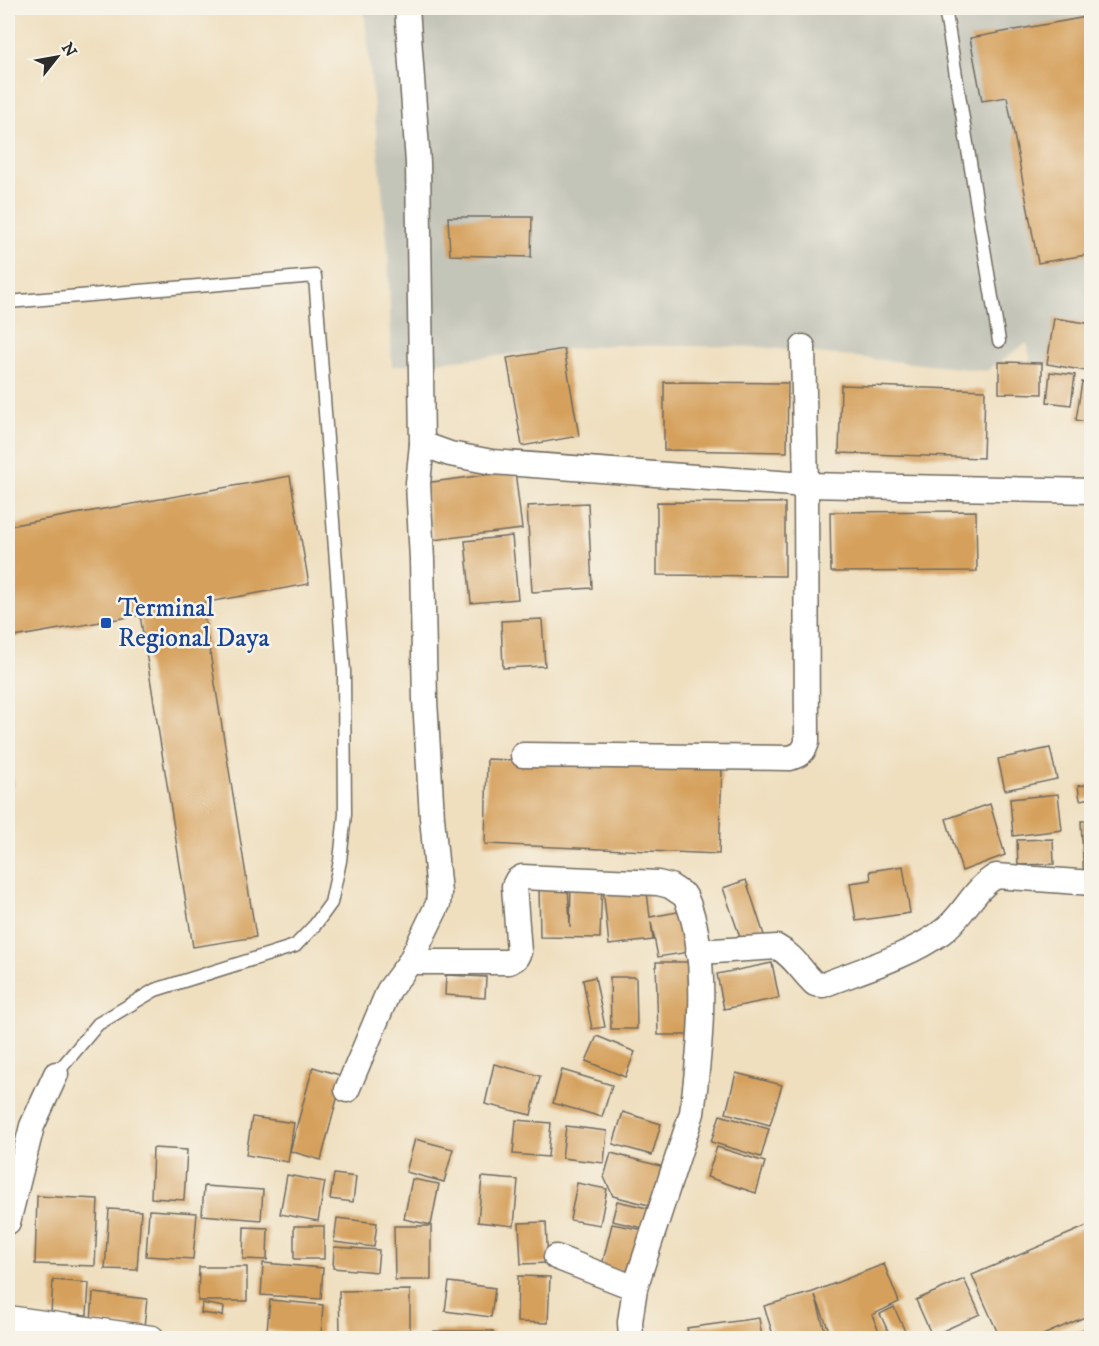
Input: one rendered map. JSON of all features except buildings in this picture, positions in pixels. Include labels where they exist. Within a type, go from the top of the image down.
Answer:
[{"type":"street","points":[[347,1090],[389,990],[410,962],[438,904],[439,892],[425,700],[418,483],[422,444],[418,163],[407,8]]},
{"type":"street","points":[[523,755],[790,758],[802,752],[807,742],[803,347]]},
{"type":"street","points":[[422,444],[450,454],[492,462],[806,485],[1092,492]]},
{"type":"street","points":[[698,952],[777,947],[796,961],[815,984],[823,985],[918,947],[943,932],[987,882],[996,876],[1092,883]]},
{"type":"street","points":[[410,962],[489,963],[509,962],[516,958],[519,952],[514,886],[522,877],[658,883],[670,886],[685,896],[698,952],[701,988],[692,1113],[635,1288],[630,1322],[631,1338]]},
{"type":"street","points":[[8,1222],[32,1126],[56,1074]]},
{"type":"street","points":[[556,1257],[635,1288]]},
{"type":"street","points":[[8,1318],[152,1338]]},
{"type":"lane","points":[[945,8],[999,341]]},
{"type":"lane","points":[[8,303],[315,276],[344,671],[345,814],[340,861],[331,903],[315,925],[295,946],[155,990],[98,1024],[56,1074]]},
{"type":"shaded area","points":[[364,8],[1091,8],[1091,372],[1031,363],[1027,343],[986,371],[760,347],[610,345],[392,366],[388,249]]},
{"type":"place","name":"Terminal Regional Daya","points":[[106,623]]}]
